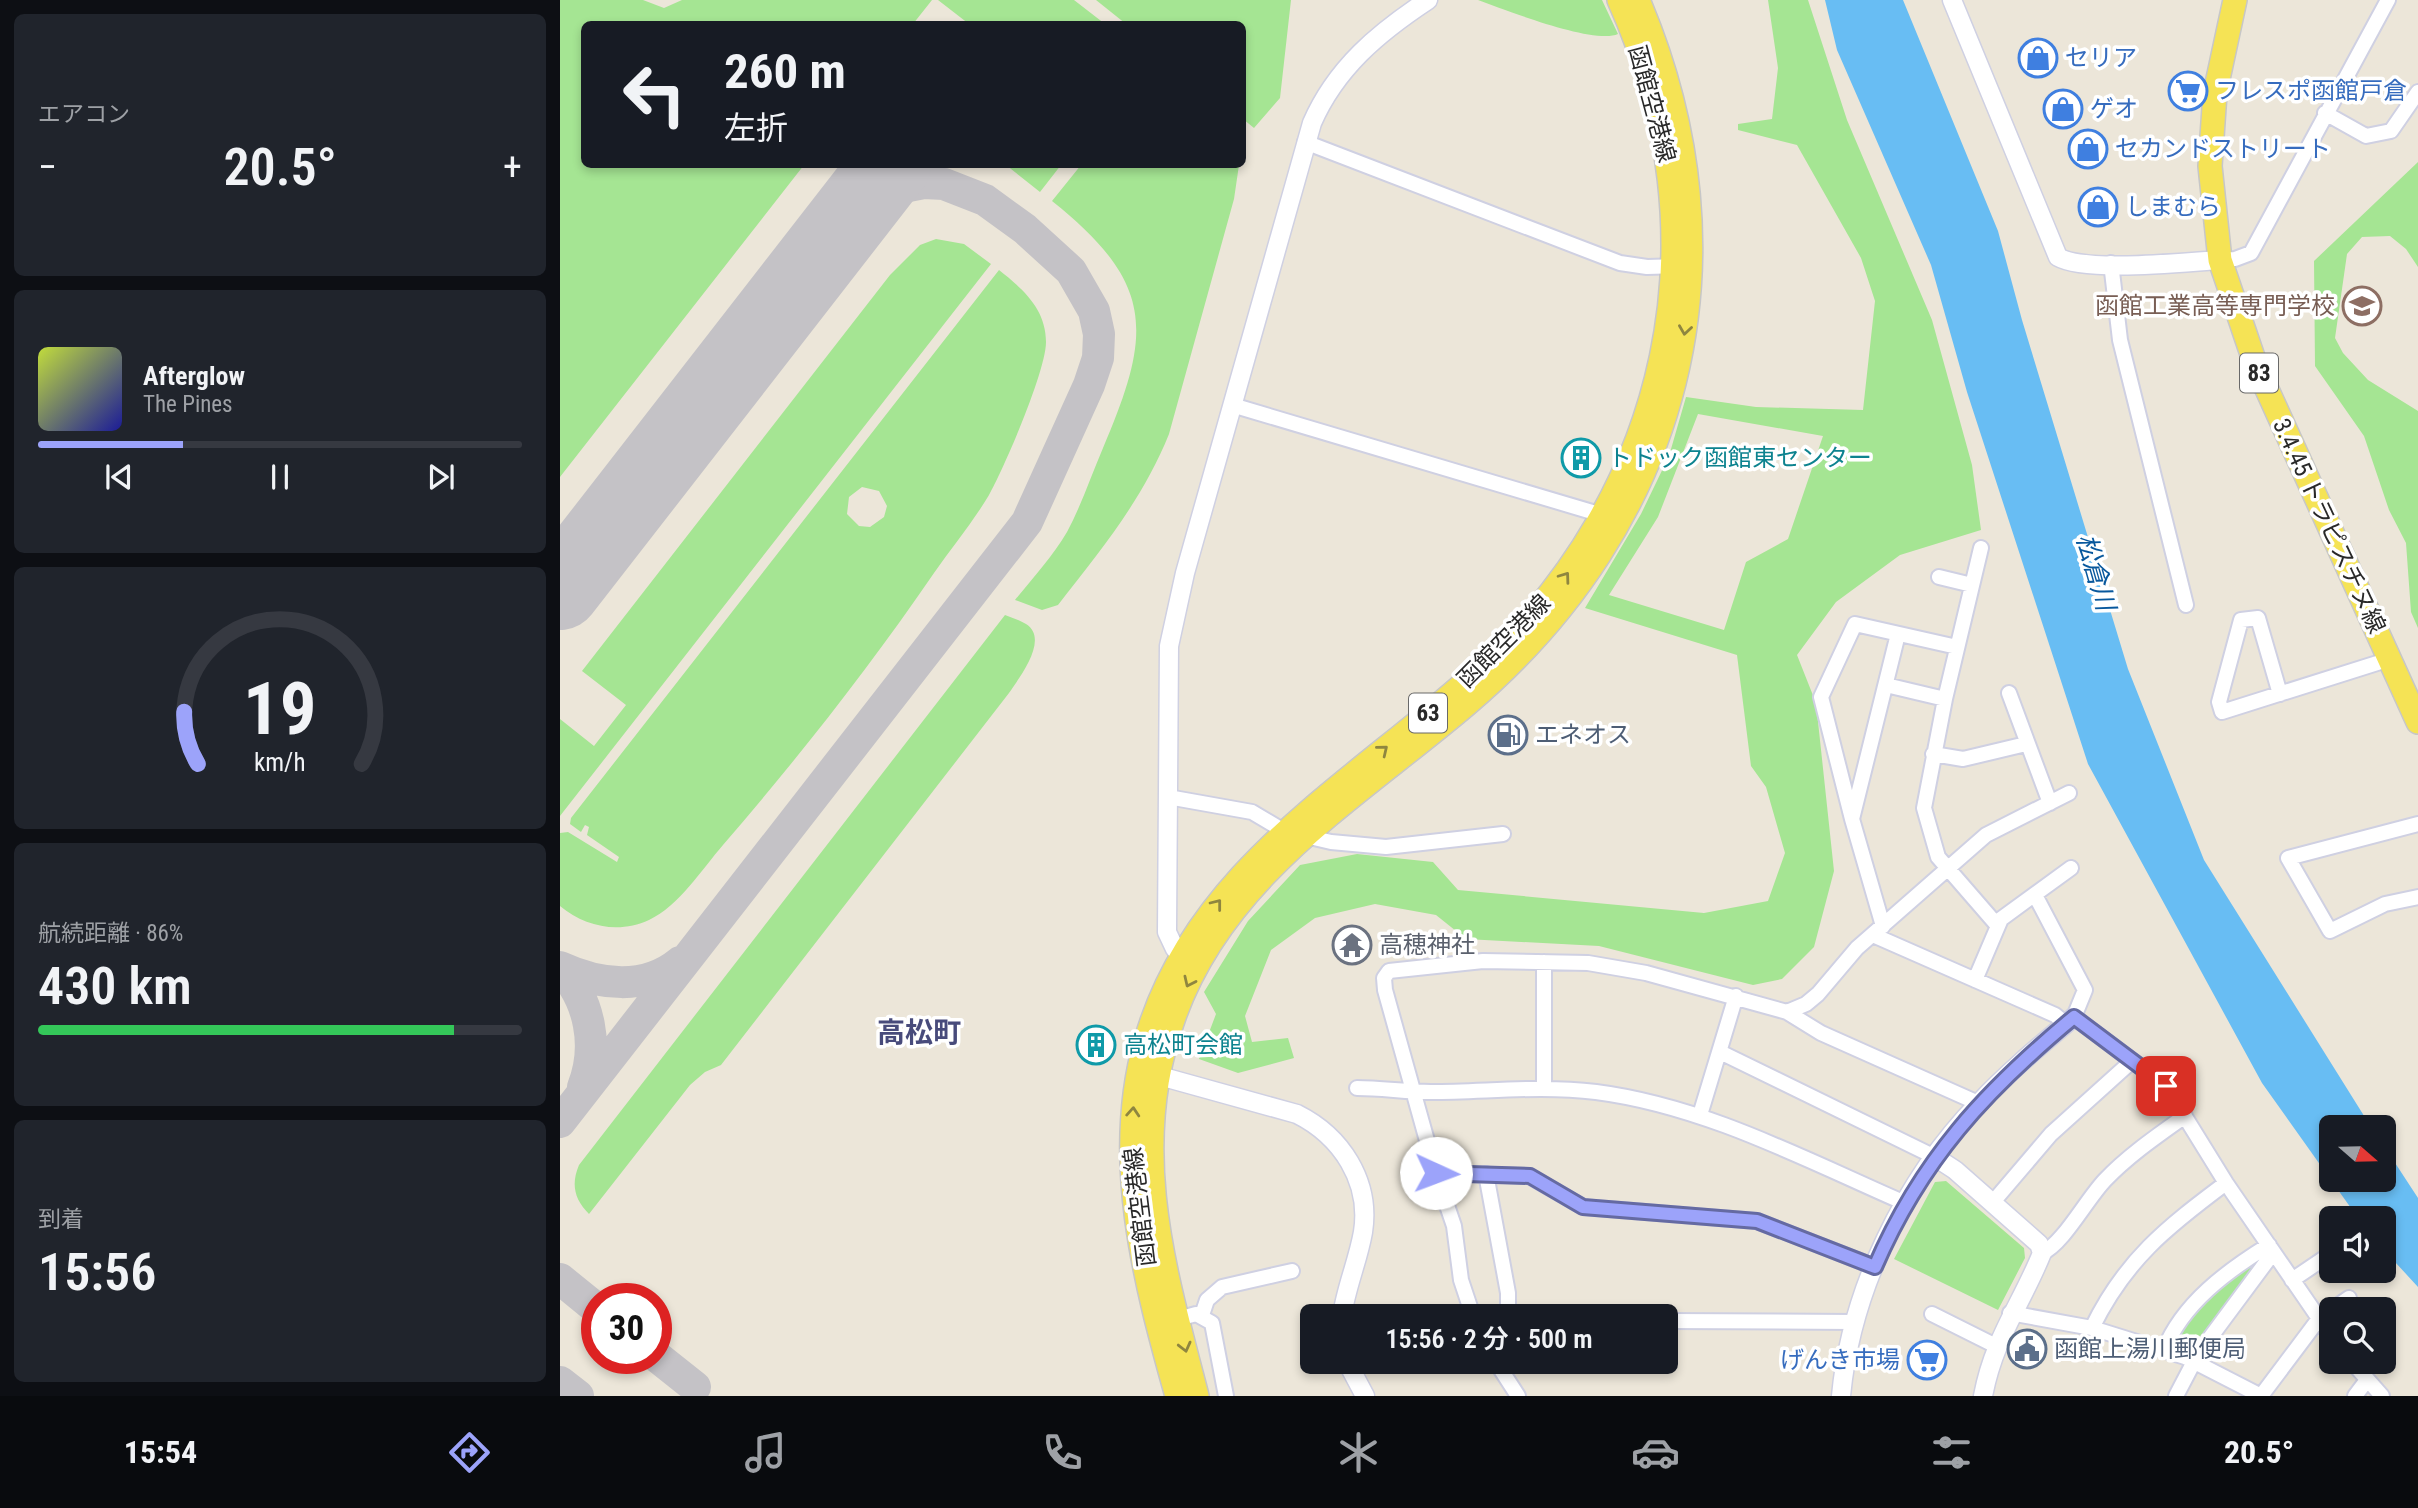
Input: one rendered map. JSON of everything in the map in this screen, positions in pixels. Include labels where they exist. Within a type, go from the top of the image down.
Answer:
[{"type":"main road","name":"函館空港線","points":[[1619,0],[1648,74],[1662,125],[1682,266]]},
{"type":"main road","name":"函館空港線","points":[[1198,1396],[1145,1267],[1131,1176],[1132,1130],[1148,1072],[1158,1007],[1195,935],[1233,883],[1293,834],[1481,668],[1557,587],[1612,519],[1656,384],[1682,266],[1690,206],[1680,135],[1664,67],[1638,0]]},
{"type":"main road","name":"3.4.45 トラピスチヌ線","points":[[2235,0],[2215,93],[2210,166],[2220,260],[2255,363],[2418,722]]},
{"type":"main road","name":"函館空港線","points":[[1169,1321],[1177,1396]]},
{"type":"street","points":[[1175,948],[1167,932],[1169,646],[1173,620],[1305,142],[1318,109],[1341,72],[1371,41],[1428,0]]},
{"type":"street","points":[[1952,0],[2058,257],[2067,262],[2111,263],[2235,260],[2252,253],[2388,0]]},
{"type":"street","points":[[2325,113],[2366,136],[2391,131],[2418,92]]},
{"type":"street","points":[[1305,142],[1620,263],[1647,267],[1682,266]]},
{"type":"street","points":[[2111,263],[2120,340],[2186,605]]},
{"type":"street","points":[[1232,405],[1612,519]]},
{"type":"street","points":[[1981,548],[1945,699],[1924,808],[1943,865],[1997,925]]},
{"type":"street","points":[[1939,577],[1972,585]]},
{"type":"street","points":[[2280,694],[2258,618],[2241,620],[2219,702],[2222,712],[2280,694],[2390,659]]},
{"type":"street","points":[[1958,647],[1855,624],[1821,697],[1879,923],[1975,980],[2070,1021],[2132,1060],[2166,1086],[2226,1183],[2318,1320],[2261,1396],[2194,1361],[2164,1350],[2092,1328],[2010,1313]]},
{"type":"street","points":[[1852,819],[1898,634]]},
{"type":"street","points":[[1886,684],[1945,699]]},
{"type":"street","points":[[2009,693],[2050,803]]},
{"type":"street","points":[[1933,754],[1964,759],[2026,744]]},
{"type":"street","points":[[1787,1012],[1806,1004],[1818,994],[1879,923],[1943,865],[1986,835],[2069,793]]},
{"type":"street","points":[[1168,797],[1252,812],[1293,834],[1386,847],[1503,834]]},
{"type":"street","points":[[2418,824],[2288,858],[2330,931],[2385,905],[2418,897]]},
{"type":"street","points":[[1975,980],[1997,925],[2071,868]]},
{"type":"street","points":[[1841,1396],[1855,1322],[1875,1267],[1905,1203],[1978,1103],[2070,1021],[2085,990],[2035,895]]},
{"type":"street","points":[[1469,1304],[1461,1279],[1454,1226],[1436,1173],[1416,1090],[1385,990],[1384,978],[1389,971],[1483,961],[1544,961],[1588,963],[1646,973],[1787,1012],[1813,1030],[1978,1103]]},
{"type":"street","points":[[1544,961],[1544,1089]]},
{"type":"street","points":[[1700,1115],[1736,996]]},
{"type":"street","points":[[1720,1052],[1936,1157],[1993,1202],[2039,1244],[2042,1254]]},
{"type":"street","points":[[1993,1202],[2051,1133],[2132,1060]]},
{"type":"street","points":[[1148,1072],[1297,1114],[1317,1125],[1337,1143],[1355,1170],[1364,1207],[1363,1233],[1345,1304]]},
{"type":"street","points":[[1357,1087],[1594,1091],[1700,1115],[1905,1203]]},
{"type":"street","points":[[1983,1396],[1996,1346],[2010,1313],[2042,1254],[2055,1248],[2079,1211],[2122,1164],[2185,1116]]},
{"type":"street","points":[[1436,1173],[1538,1178],[1567,1200],[1583,1207],[1757,1221],[1875,1267]]},
{"type":"street","points":[[1486,1174],[1508,1304]]},
{"type":"street","points":[[2092,1328],[2116,1284],[2145,1249],[2169,1226],[2226,1183]]},
{"type":"street","points":[[2164,1350],[2174,1328],[2198,1300],[2236,1266],[2271,1249]]},
{"type":"street","points":[[2176,1396],[2194,1361],[2271,1249]]},
{"type":"street","points":[[2292,1280],[2319,1262]]},
{"type":"street","points":[[1202,1315],[1207,1300],[1223,1287],[1292,1271]]},
{"type":"street","points":[[1932,1314],[1996,1346]]},
{"type":"street","points":[[1169,1321],[1202,1315],[1212,1323],[1228,1394]]},
{"type":"street","points":[[1678,1321],[1855,1322]]},
{"type":"street","points":[[1353,1374],[1365,1396]]},
{"type":"street","points":[[1504,1374],[1518,1396]]},
{"type":"street","points":[[2362,1374],[2382,1396]]},
{"type":"street","points":[[2355,1396],[2367,1380]]},
{"type":"green space","points":[[560,0],[643,0],[664,8],[682,0],[932,0],[915,21],[581,21],[581,168],[802,168],[560,477]]},
{"type":"green space","points":[[938,0],[1074,0],[1101,21],[965,21]]},
{"type":"green space","points":[[1096,0],[1291,0],[1280,98],[1254,128],[1246,121],[1246,21],[1122,21]]},
{"type":"green space","points":[[1478,0],[1602,0],[1618,34],[1590,35],[1571,31]]},
{"type":"green space","points":[[1768,0],[1808,0],[1847,120],[1932,320],[1972,465],[1981,530],[1900,555],[1836,602],[1797,655],[1816,703],[1834,871],[1814,947],[1782,979],[1753,985],[1599,946],[1466,939],[1436,915],[1375,904],[1315,918],[1271,950],[1245,1016],[1252,1042],[1288,1038],[1294,1058],[1238,1073],[1199,1059],[1216,1014],[1204,992],[1248,921],[1300,865],[1357,854],[1433,862],[1458,890],[1704,913],[1768,901],[1785,853],[1766,787],[1751,766],[1737,655],[1585,608],[1641,514],[1669,456],[1686,397],[1756,407],[1863,410],[1875,301],[1861,258],[1797,145],[1738,130],[1738,124],[1772,119],[1778,68]],"holes":[[[1698,414],[1823,436],[1788,539],[1746,562],[1724,630],[1609,595],[1658,517]]]},
{"type":"green space","points":[[2418,162],[2418,267],[2406,249],[2390,236],[2362,237],[2347,254],[2335,338],[2343,353],[2368,380],[2418,411],[2418,628],[2411,612],[2406,543],[2389,510],[2364,436],[2315,366],[2314,261]]},
{"type":"green space","points":[[1010,168],[1059,168],[1040,192]]},
{"type":"green space","points":[[1079,168],[1239,168],[1234,199],[1169,434],[1159,458],[1134,502],[1090,564],[1058,605],[1042,610],[1015,600],[1056,550],[1072,522],[1119,408],[1136,341],[1135,312],[1127,285],[1111,258],[1052,201]]},
{"type":"green space","points":[[936,239],[964,244],[991,264],[560,816],[560,719],[594,746],[626,705],[582,671],[890,275],[920,245]]},
{"type":"green space","points":[[999,270],[1031,301],[1045,330],[1044,356],[1032,396],[1004,464],[983,505],[832,712],[689,886],[670,906],[649,920],[626,927],[603,926],[580,919],[560,906],[560,833],[568,832],[617,862],[619,857],[587,835],[589,827],[585,825],[581,832],[570,824],[571,818]],"holes":[[[862,487],[879,491],[887,506],[884,517],[870,527],[859,526],[847,514],[849,497]]]},
{"type":"green space","points":[[1005,615],[1026,624],[1033,631],[1035,639],[1025,669],[1009,693],[721,1065],[705,1072],[690,1085],[589,1214],[575,1191],[579,1165]]},
{"type":"green space","points":[[1946,1181],[2024,1248],[2025,1258],[1998,1310],[1894,1259],[1935,1182]]},
{"type":"green space","points":[[2255,1260],[2259,1263],[2193,1351],[2179,1347],[2177,1339],[2203,1305]]},
{"type":"water","name":"松倉川","points":[[1825,0],[1903,0],[1998,231],[2022,320],[2128,669],[2204,860],[2363,1115],[2319,1115],[2319,1163],[2262,1083],[2088,764],[1967,392],[1931,265],[1837,50]]},
{"type":"water","points":[[2396,1164],[2418,1198],[2418,1287],[2396,1263],[2396,1206],[2349,1206],[2340,1192],[2396,1192]]},
{"type":"taxiway","points":[[560,1122],[1027,522],[1089,385],[1098,358],[1099,334],[1094,311],[1071,271],[1025,229],[985,200],[944,184],[924,183],[888,190],[857,208]]},
{"type":"taxiway","points":[[560,967],[590,978],[622,982],[652,978],[680,962]]},
{"type":"taxiway","points":[[560,968],[578,994],[589,1024],[590,1056],[583,1087]]},
{"type":"taxiway","points":[[560,1279],[581,1296]]},
{"type":"taxiway","points":[[672,1369],[695,1387]]},
{"type":"taxiway","points":[[560,1382],[578,1396]]},
{"type":"runway","points":[[560,590],[888,168]]},
{"type":"place","name":"セリア","points":[[2038,58]]},
{"type":"place","name":"フレスポ函館戸倉","points":[[2188,91]]},
{"type":"place","name":"ゲオ","points":[[2063,109]]},
{"type":"place","name":"セカンドストリート","points":[[2088,149]]},
{"type":"place","name":"しまむら","points":[[2098,207]]},
{"type":"place","name":"函館工業高等専門学校","points":[[2362,306]]},
{"type":"place","name":"トドック函館東センター","points":[[1581,458]]},
{"type":"place","name":"エネオス","points":[[1508,735]]},
{"type":"place","name":"高穂神社","points":[[1352,945]]},
{"type":"place","name":"高松町会館","points":[[1096,1045]]},
{"type":"place","name":"函館上湯川郵便局","points":[[2027,1349]]},
{"type":"place","name":"げんき市場","points":[[1927,1360]]},
{"type":"district","name":"高松町","points":[[919,1032]]},
{"type":"route","points":[[1436,1173],[1530,1176],[1545,1182],[1567,1200],[1583,1207],[1744,1218],[1768,1224],[1875,1267],[1905,1203],[1978,1103],[2074,1017],[2166,1086]]}]
